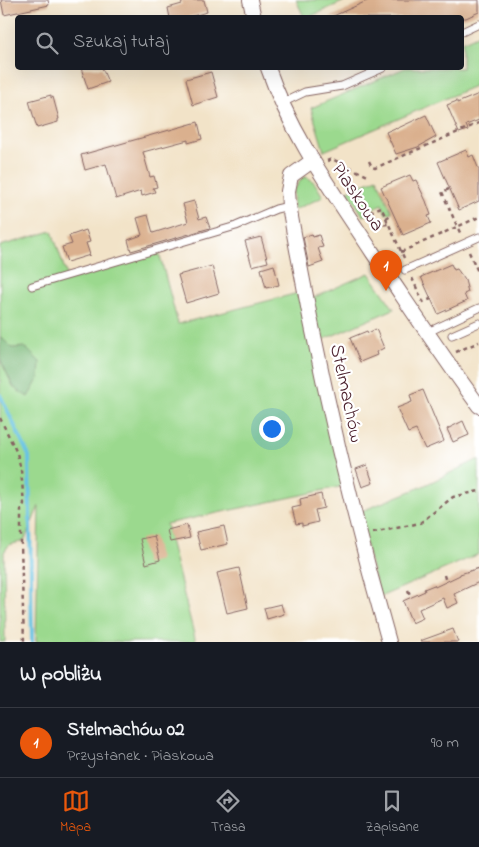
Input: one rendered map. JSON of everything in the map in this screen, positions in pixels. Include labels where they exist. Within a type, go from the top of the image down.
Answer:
[{"type":"street","points":[[250,0],[253,15]]},
{"type":"street","points":[[269,70],[282,103]]},
{"type":"street","name":"Piaskowa","points":[[282,103],[426,333],[479,406]]},
{"type":"street","name":"Stelmachów","points":[[318,162],[291,176],[288,191],[289,206],[307,301],[359,536],[389,642]]},
{"type":"lane","points":[[464,31],[479,24]]},
{"type":"lane","points":[[282,103],[305,92],[342,86],[378,70]]},
{"type":"lane","points":[[32,286],[236,226],[276,209],[289,206]]},
{"type":"lane","points":[[406,267],[479,237]]},
{"type":"lane","points":[[426,333],[479,308]]},
{"type":"lane","points":[[452,335],[479,323]]},
{"type":"path","points":[[369,161],[372,167],[375,168],[479,123]]},
{"type":"path","points":[[318,162],[332,159],[370,177]]},
{"type":"path","points":[[449,188],[442,192],[458,226]]},
{"type":"path","points":[[370,212],[381,207],[423,302],[431,299]]},
{"type":"path","points":[[386,218],[393,214]]},
{"type":"path","points":[[401,252],[479,217]]},
{"type":"path","points":[[369,219],[381,225],[388,224]]},
{"type":"path","points":[[454,352],[479,342]]},
{"type":"path","points":[[0,418],[17,453],[21,470],[24,504],[21,510],[21,602],[24,642]]},
{"type":"path","points":[[359,536],[420,523],[454,497],[479,491]]},
{"type":"path","points":[[444,575],[446,582]]},
{"type":"path","points":[[408,590],[411,597]]},
{"type":"green space","points":[[296,0],[347,0],[314,15],[303,15]]},
{"type":"green space","points":[[479,34],[479,84],[324,151],[311,108],[400,70],[464,70],[464,41]]},
{"type":"green space","points":[[303,177],[313,181],[323,197],[294,210],[293,191]]},
{"type":"green space","points":[[377,178],[392,212],[386,214],[382,204],[370,210],[371,213],[363,216],[348,191]]},
{"type":"green space","points":[[52,231],[68,279],[159,252],[178,324],[302,292],[344,486],[166,524],[196,642],[36,642],[39,506],[24,541],[9,545],[4,552],[5,642],[0,642],[0,359],[14,388],[12,348],[0,336],[0,246]]},
{"type":"green space","points":[[369,273],[394,309],[320,341],[310,299]]},
{"type":"green space","points":[[0,336],[12,348],[25,347],[40,362],[39,378],[28,397],[14,388],[0,359]]},
{"type":"green space","points":[[479,459],[479,554],[380,597],[357,513],[421,487]]},
{"type":"building","points":[[1,0],[48,0],[49,5],[4,15]]},
{"type":"building","points":[[181,0],[204,0],[207,12],[196,15],[169,15],[168,8],[182,4]]},
{"type":"building","points":[[369,0],[479,0],[479,12],[466,18],[464,18],[464,15],[336,15]]},
{"type":"building","points":[[82,70],[103,70],[108,82],[88,89]]},
{"type":"building","points":[[211,72],[218,97],[193,105],[186,79]]},
{"type":"building","points":[[479,94],[479,120],[466,125],[468,130],[459,133],[447,105]]},
{"type":"building","points":[[51,95],[59,119],[58,122],[37,128],[29,101]]},
{"type":"building","points":[[426,115],[436,137],[418,147],[396,154],[386,132]]},
{"type":"building","points":[[198,122],[202,139],[188,143],[188,140],[143,152],[150,177],[154,176],[157,187],[153,188],[155,192],[142,196],[141,191],[116,199],[106,164],[85,170],[81,155]]},
{"type":"building","points":[[466,150],[469,157],[473,155],[479,170],[479,201],[459,210],[438,162]]},
{"type":"building","points":[[410,175],[413,181],[416,180],[426,201],[431,215],[428,216],[431,223],[403,235],[381,187]]},
{"type":"building","points":[[194,201],[199,219],[206,217],[210,228],[131,251],[128,240],[142,235],[137,218],[148,215],[153,233],[188,222],[183,204]]},
{"type":"building","points":[[86,230],[90,242],[86,243],[90,255],[67,262],[62,247],[72,244],[69,236]]},
{"type":"building","points":[[312,234],[313,237],[319,235],[323,247],[318,248],[323,262],[309,267],[303,237]]},
{"type":"building","points":[[261,237],[268,262],[252,266],[245,241]]},
{"type":"building","points":[[451,264],[454,270],[457,269],[465,280],[468,292],[464,294],[467,301],[438,314],[421,277]]},
{"type":"building","points":[[274,265],[279,285],[266,288],[261,269]]},
{"type":"building","points":[[212,266],[219,293],[186,303],[178,275]]},
{"type":"building","points":[[376,329],[384,348],[376,352],[377,355],[360,362],[350,338]]},
{"type":"building","points":[[423,390],[444,441],[425,449],[416,430],[408,433],[397,408],[412,402],[410,395]]},
{"type":"building","points":[[463,421],[469,435],[453,442],[447,429]]},
{"type":"building","points":[[367,465],[373,483],[362,487],[356,469]]},
{"type":"building","points":[[321,494],[324,508],[315,510],[318,522],[302,526],[302,523],[296,524],[292,508],[301,506],[300,499]]},
{"type":"building","points":[[187,525],[190,538],[170,542],[167,530]]},
{"type":"building","points":[[224,526],[228,544],[201,550],[196,532]]},
{"type":"building","points":[[154,536],[160,560],[146,564],[140,539]]},
{"type":"building","points":[[239,568],[248,608],[227,613],[217,573]]},
{"type":"building","points":[[479,568],[479,582],[454,594],[458,603],[447,608],[443,598],[419,609],[423,618],[412,623],[403,601],[425,591],[424,589],[434,585],[435,587],[460,574]]},
{"type":"building","points":[[281,604],[284,614],[267,619],[264,608]]},
{"type":"building","points":[[453,629],[458,642],[420,641]]},
{"type":"waterway","points":[[0,395],[29,456],[32,642]]},
{"type":"place","name":"Stelmachów 02","points":[[386,291]]}]
